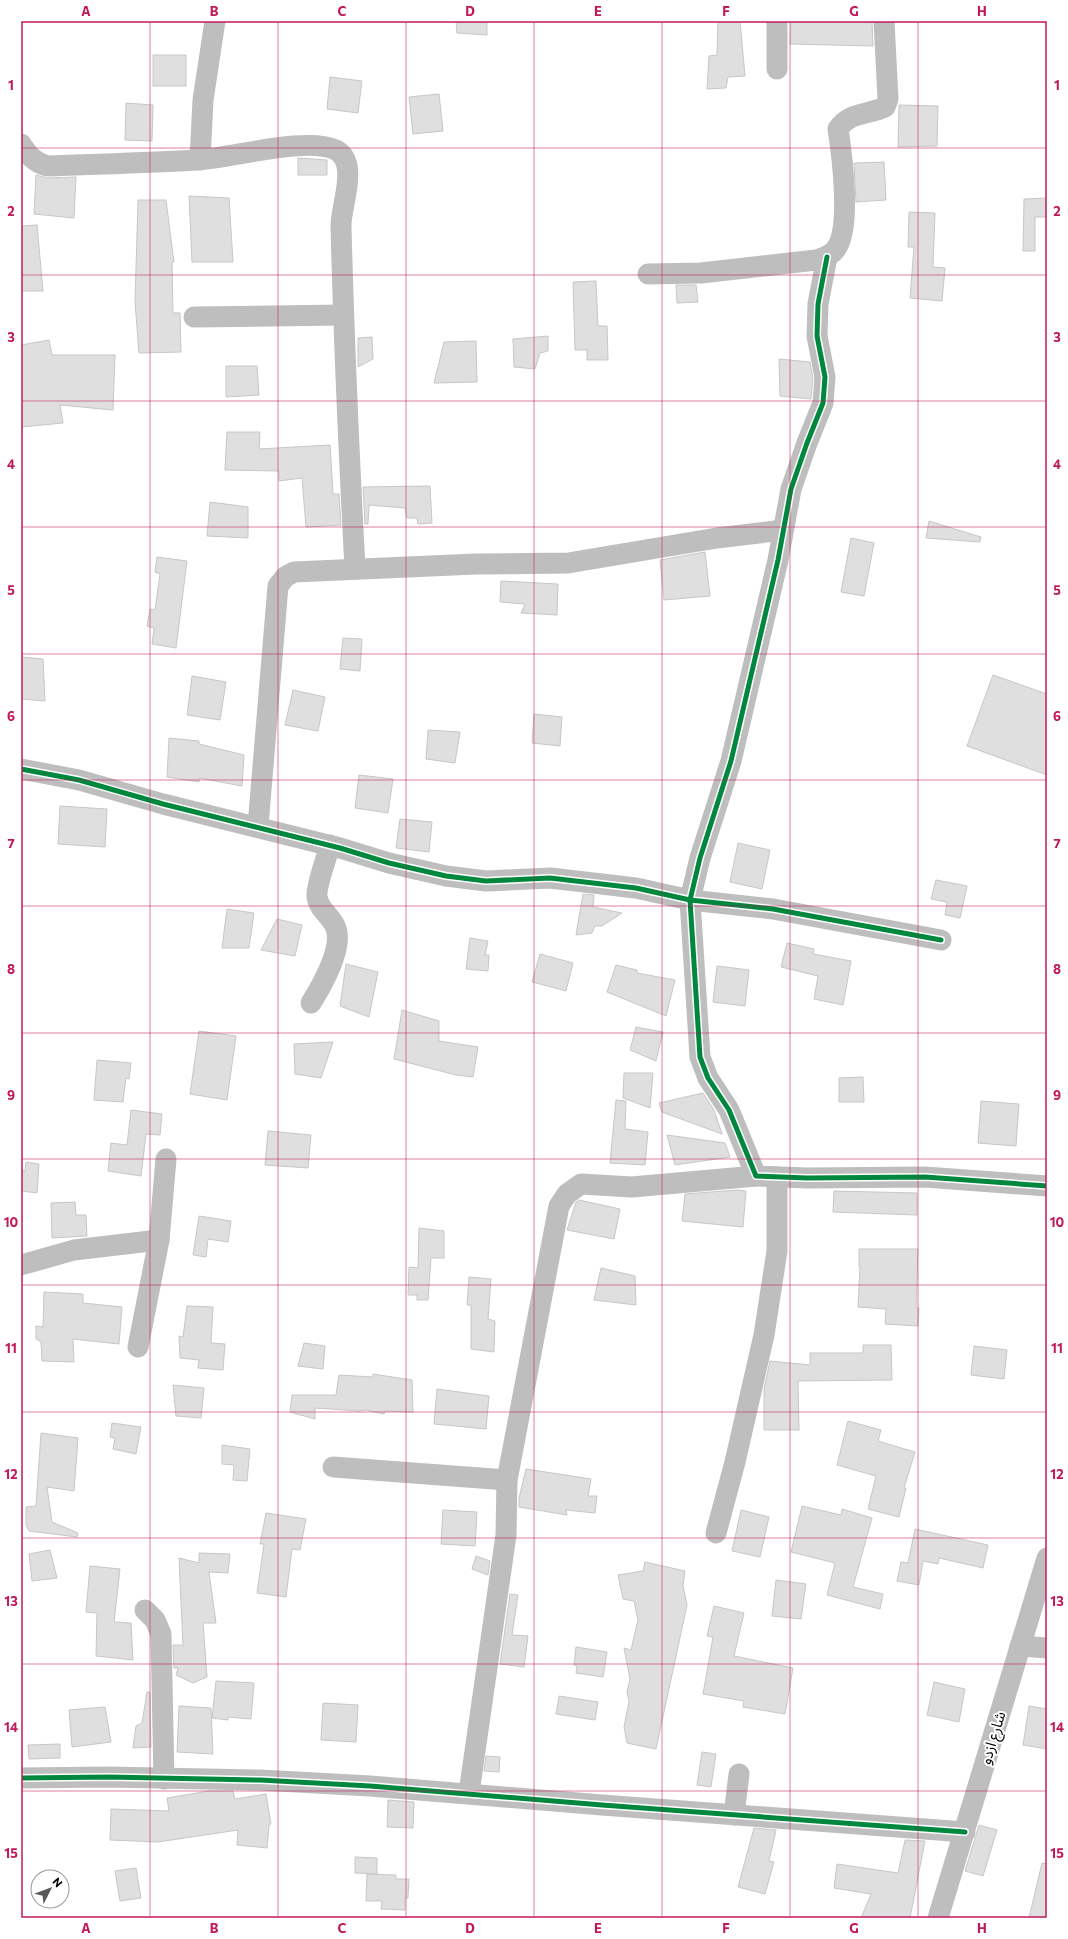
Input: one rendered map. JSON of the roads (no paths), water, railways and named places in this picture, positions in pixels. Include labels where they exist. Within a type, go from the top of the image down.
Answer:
[{"type":"street","points":[[200,160],[204,100],[214,21]]},
{"type":"street","points":[[777,21],[778,69]]},
{"type":"street","points":[[648,274],[700,273],[816,260],[827,257],[835,251],[840,242],[845,223],[838,129],[843,121],[851,117],[876,111],[885,107],[888,99],[884,21]]},
{"type":"street","points":[[23,155],[47,166],[200,160],[296,146],[326,146],[338,151],[345,159],[348,180],[340,215],[343,315],[355,568]]},
{"type":"street","points":[[756,1176],[729,1110],[708,1078],[700,1057],[690,900],[700,858],[731,761],[776,567],[791,489],[807,443],[823,404],[825,377],[817,336],[818,304],[827,257]]},
{"type":"street","points":[[194,317],[343,315]]},
{"type":"street","points":[[258,826],[278,586],[285,577],[294,572],[355,568],[568,563],[709,540],[782,530]]},
{"type":"street","points":[[21,769],[78,780],[163,804],[258,826],[389,863],[446,876],[486,881],[550,878],[636,888],[690,900],[773,909],[941,940]]},
{"type":"street","points":[[311,1003],[328,974],[337,933],[335,926],[318,903],[317,893],[330,846]]},
{"type":"street","points":[[138,1347],[159,1240],[166,1159]]},
{"type":"street","points":[[469,1793],[506,1535],[507,1480],[559,1206],[567,1194],[581,1184],[632,1188],[756,1176],[925,1177],[1047,1186]]},
{"type":"street","points":[[716,1533],[735,1462],[764,1335],[777,1251],[777,1177]]},
{"type":"street","points":[[21,1265],[74,1250],[159,1240]]},
{"type":"street","points":[[333,1467],[507,1480]]},
{"type":"street","name":"شارع ازدو","points":[[938,1918],[1047,1558]]},
{"type":"street","points":[[145,1610],[155,1620],[160,1634],[164,1779]]},
{"type":"street","points":[[1020,1646],[1047,1648]]},
{"type":"street","points":[[734,1815],[739,1774]]},
{"type":"street","points":[[21,1778],[260,1780],[370,1786],[469,1793],[602,1806],[965,1832]]}]
